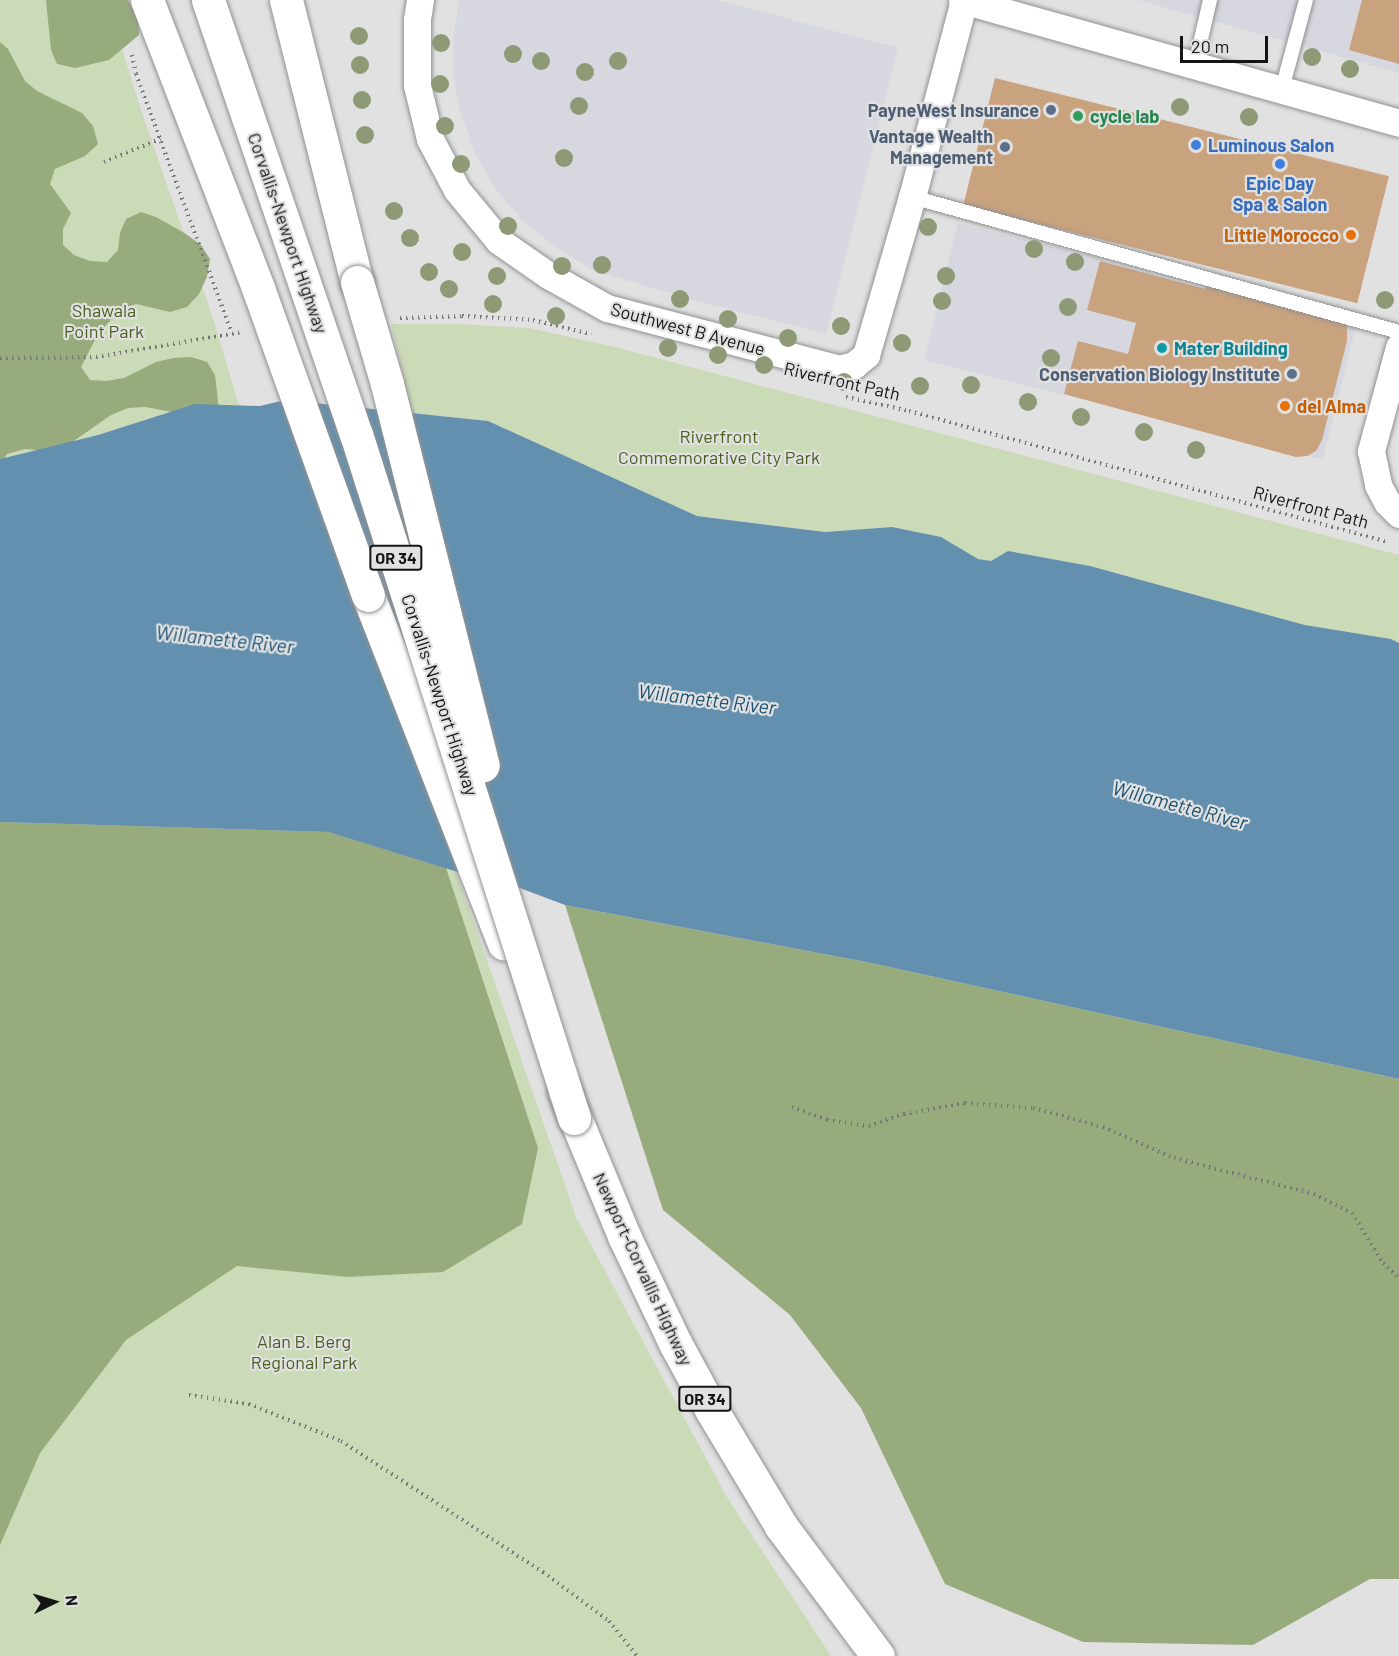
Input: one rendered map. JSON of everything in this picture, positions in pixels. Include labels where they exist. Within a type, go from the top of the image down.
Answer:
[{"type":"highway","points":[[147,0],[258,288],[368,595],[574,1118]]},
{"type":"highway","name":"Corvallis-Newport Highway","points":[[208,0],[356,434],[574,1118]]},
{"type":"highway","points":[[286,0],[357,282],[387,384],[574,1118]]},
{"type":"highway","name":"Newport-Corvallis Highway","points":[[574,1118],[629,1246],[711,1411],[781,1526],[878,1656]]},
{"type":"street","name":"Southwest B Avenue","points":[[420,0],[417,20],[417,85],[430,139],[457,190],[499,241],[548,275],[607,308],[839,369],[854,365],[866,355],[912,197]]},
{"type":"street","points":[[912,197],[963,0],[1399,123]]},
{"type":"street","points":[[1399,347],[1371,452],[1378,485],[1387,502],[1399,513]]},
{"type":"lane","points":[[1195,65],[1210,0]]},
{"type":"lane","points":[[1282,89],[1306,0]]},
{"type":"lane","points":[[912,197],[1399,332]]},
{"type":"path","points":[[132,53],[136,74],[159,139],[232,333]]},
{"type":"path","points":[[104,162],[159,139]]},
{"type":"path","points":[[396,318],[462,316],[533,320],[599,336]]},
{"type":"path","points":[[0,358],[96,357],[255,331]]},
{"type":"path","name":"Riverfront Path","points":[[835,394],[909,411],[1392,543]]},
{"type":"path","points":[[792,1107],[827,1120],[869,1126],[904,1114],[965,1103],[1033,1108],[1103,1127],[1173,1158],[1314,1194],[1333,1203],[1352,1213],[1383,1263],[1399,1278]]},
{"type":"path","points":[[189,1395],[249,1404],[340,1441],[543,1572],[609,1621],[637,1656]]},
{"type":"shaded area","points":[[459,0],[718,0],[898,48],[826,334],[690,299],[595,271],[559,250],[523,221],[497,191],[474,151],[459,107],[453,72],[454,33]]},
{"type":"shaded area","points":[[1138,0],[1399,0],[1399,73]]},
{"type":"shaded area","points":[[958,223],[1357,322],[1323,459],[924,360]]},
{"type":"green space","name":"Shawala Point Park","points":[[0,0],[107,0],[139,104],[213,318],[239,406],[195,404],[98,435],[0,459]]},
{"type":"green space","points":[[46,0],[128,0],[138,17],[139,35],[109,60],[75,68],[57,64],[51,50]]},
{"type":"green space","points":[[0,42],[8,49],[25,81],[37,91],[82,113],[93,126],[98,144],[85,156],[55,169],[50,184],[71,213],[63,229],[63,245],[74,255],[90,261],[107,262],[118,250],[120,233],[126,219],[141,212],[156,217],[186,234],[201,245],[210,259],[207,277],[199,294],[187,307],[170,312],[136,304],[120,310],[98,334],[81,367],[90,380],[106,381],[124,378],[156,362],[191,357],[207,362],[215,375],[219,410],[178,413],[145,407],[128,408],[111,415],[58,452],[25,449],[7,454],[0,465]]},
{"type":"green space","name":"Riverfront Commemorative City Park","points":[[391,324],[460,324],[529,328],[619,348],[1399,555],[1399,643],[1391,639],[1305,625],[1090,566],[1008,551],[991,561],[977,559],[941,537],[892,527],[825,532],[697,516],[488,421],[413,414]]},
{"type":"green space","name":"Alan B. Berg Regional Park","points":[[0,822],[328,832],[456,871],[576,1217],[728,1499],[831,1656],[0,1656]]},
{"type":"green space","points":[[0,822],[328,832],[446,868],[538,1148],[522,1224],[443,1272],[348,1277],[237,1266],[126,1340],[40,1453],[0,1545]]},
{"type":"green space","points":[[565,905],[871,963],[1399,1079],[1399,1579],[1370,1579],[1253,1645],[1083,1642],[945,1584],[861,1408],[790,1315],[663,1210]]},
{"type":"water","name":"Willamette River","points":[[285,400],[488,421],[697,516],[825,532],[892,527],[941,537],[978,559],[991,561],[1008,551],[1090,566],[1305,625],[1391,639],[1399,643],[1399,1079],[871,963],[565,905],[504,882],[474,877],[328,832],[0,822],[0,459],[98,435],[195,404],[260,406]]},
{"type":"building","points":[[1362,0],[1399,0],[1399,64],[1349,50]]},
{"type":"building","points":[[995,78],[1389,176],[1357,303],[963,205]]},
{"type":"building","points":[[1100,261],[1205,289],[1206,280],[1347,323],[1347,341],[1322,440],[1316,451],[1307,456],[1296,457],[1064,394],[1078,341],[1128,354],[1136,323],[1087,310]]},
{"type":"place","name":"PayneWest Insurance","points":[[1051,110]]},
{"type":"place","name":"cycle lab","points":[[1078,116]]},
{"type":"place","name":"Luminous Salon","points":[[1196,145]]},
{"type":"place","name":"Vantage Wealth Management","points":[[1005,147]]},
{"type":"place","name":"Epic Day Spa & Salon","points":[[1280,164]]},
{"type":"place","name":"Little Morocco","points":[[1351,235]]},
{"type":"place","name":"Mater Building","points":[[1162,348]]},
{"type":"place","name":"Conservation Biology Institute","points":[[1292,374]]},
{"type":"place","name":"del Alma","points":[[1285,406]]}]
